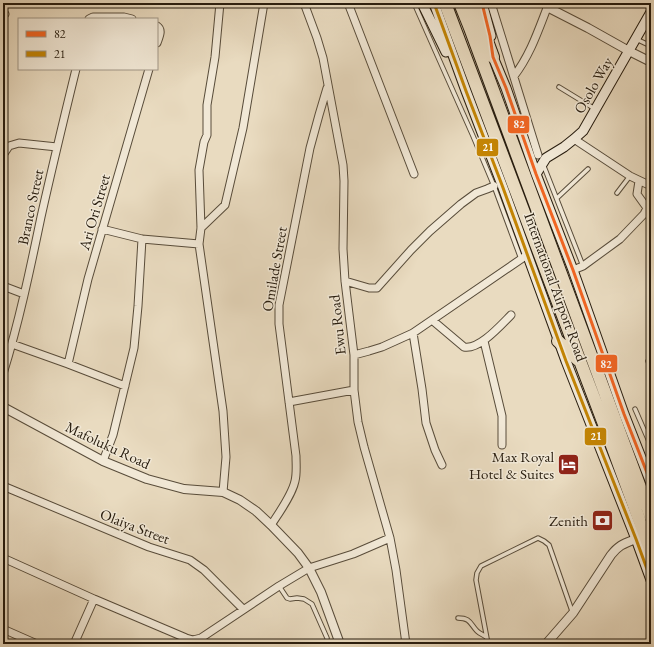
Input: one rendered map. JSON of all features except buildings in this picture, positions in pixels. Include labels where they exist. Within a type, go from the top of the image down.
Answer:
[{"type":"highway","name":"International Airport Road","points":[[445,3],[651,552]]},
{"type":"highway","name":"International Airport Road","points":[[460,3],[651,517]]},
{"type":"highway","points":[[473,3],[493,57]]},
{"type":"highway","points":[[470,28],[493,57]]},
{"type":"highway","points":[[558,341],[580,362]]},
{"type":"main road","points":[[422,3],[466,91]]},
{"type":"main road","name":"International Airport Road","points":[[434,3],[502,186],[524,257],[651,580]]},
{"type":"main road","name":"International Airport Road","points":[[482,3],[490,36],[493,57],[506,88],[621,405],[651,482]]},
{"type":"main road","name":"Osolo Way","points":[[536,174],[542,159],[574,139],[583,131],[651,12]]},
{"type":"main road","points":[[528,152],[542,159]]},
{"type":"street","points":[[220,3],[215,57],[206,105],[207,135],[204,142],[199,170],[201,228],[199,244],[224,418],[226,457],[224,492]]},
{"type":"street","points":[[201,228],[225,205],[243,128],[264,3]]},
{"type":"street","name":"Ewu Road","points":[[306,3],[323,58],[344,181],[344,281],[354,355],[354,390],[358,422],[390,538],[406,644]]},
{"type":"street","points":[[348,3],[414,174]]},
{"type":"street","points":[[491,3],[542,159]]},
{"type":"street","points":[[514,76],[526,59],[548,5],[651,62]]},
{"type":"street","points":[[92,18],[128,18]]},
{"type":"street","points":[[158,27],[160,28],[158,39]]},
{"type":"street","name":"Branco Street","points":[[3,374],[24,294],[76,70]]},
{"type":"street","name":"Ari Ori Street","points":[[68,364],[88,279],[149,70]]},
{"type":"street","name":"Omilade Street","points":[[271,525],[291,491],[295,481],[296,471],[296,456],[279,324],[280,305],[310,148],[328,86]]},
{"type":"street","points":[[574,139],[630,176],[651,186]]},
{"type":"street","points":[[3,141],[9,146]]},
{"type":"street","points":[[3,155],[9,146],[19,143],[57,147]]},
{"type":"street","points":[[573,270],[583,266],[620,239],[649,210],[637,194],[639,180]]},
{"type":"street","points":[[344,281],[369,288],[377,288],[411,250],[461,204],[476,193],[494,186]]},
{"type":"street","points":[[102,229],[142,239],[199,244]]},
{"type":"street","points":[[103,461],[113,435],[134,348],[142,239]]},
{"type":"street","points":[[354,355],[382,347],[413,333],[524,257]]},
{"type":"street","points":[[3,286],[24,294]]},
{"type":"street","points":[[432,320],[464,347],[467,347],[484,341],[511,315]]},
{"type":"street","points":[[413,333],[426,423],[431,440],[442,465]]},
{"type":"street","points":[[484,341],[502,416],[502,445]]},
{"type":"street","points":[[12,344],[125,386]]},
{"type":"street","points":[[289,402],[354,390]]},
{"type":"street","name":"Mafoluku Road","points":[[3,407],[103,461],[147,480],[184,489],[224,492],[240,500],[256,511],[298,553],[309,568],[321,592],[340,644]]},
{"type":"street","name":"Olaiya Street","points":[[3,486],[149,546],[190,560],[204,570],[243,610]]},
{"type":"street","points":[[3,558],[94,599],[193,640],[201,638],[279,586],[309,568],[352,554],[390,538]]},
{"type":"street","points":[[546,644],[573,613],[615,550],[621,545],[636,539]]},
{"type":"street","points":[[74,644],[94,599]]},
{"type":"street","points":[[3,629],[37,644]]},
{"type":"lane","points":[[414,3],[524,257]]},
{"type":"lane","points":[[636,38],[651,46]]},
{"type":"lane","points":[[560,88],[596,109]]},
{"type":"lane","points":[[542,159],[583,266]]},
{"type":"lane","points":[[557,198],[588,170]]},
{"type":"lane","points":[[617,193],[630,176]]},
{"type":"lane","points":[[648,361],[651,369]]},
{"type":"lane","points":[[635,409],[651,446]]},
{"type":"lane","points":[[488,644],[476,580],[480,566],[538,538],[549,545],[573,613]]},
{"type":"lane","points":[[279,586],[287,598],[304,599],[312,604],[327,638]]},
{"type":"lane","points":[[458,618],[464,618],[469,621],[477,631],[486,637]]},
{"type":"transit line","name":"21","points":[[434,3],[566,361],[651,580]]},
{"type":"transit line","name":"82","points":[[482,3],[490,36],[493,57],[506,88],[624,414],[651,483]]},
{"type":"place","name":"Max Royal Hotel & Suites","points":[[569,465]]},
{"type":"place","name":"Zenith","points":[[603,520]]}]
